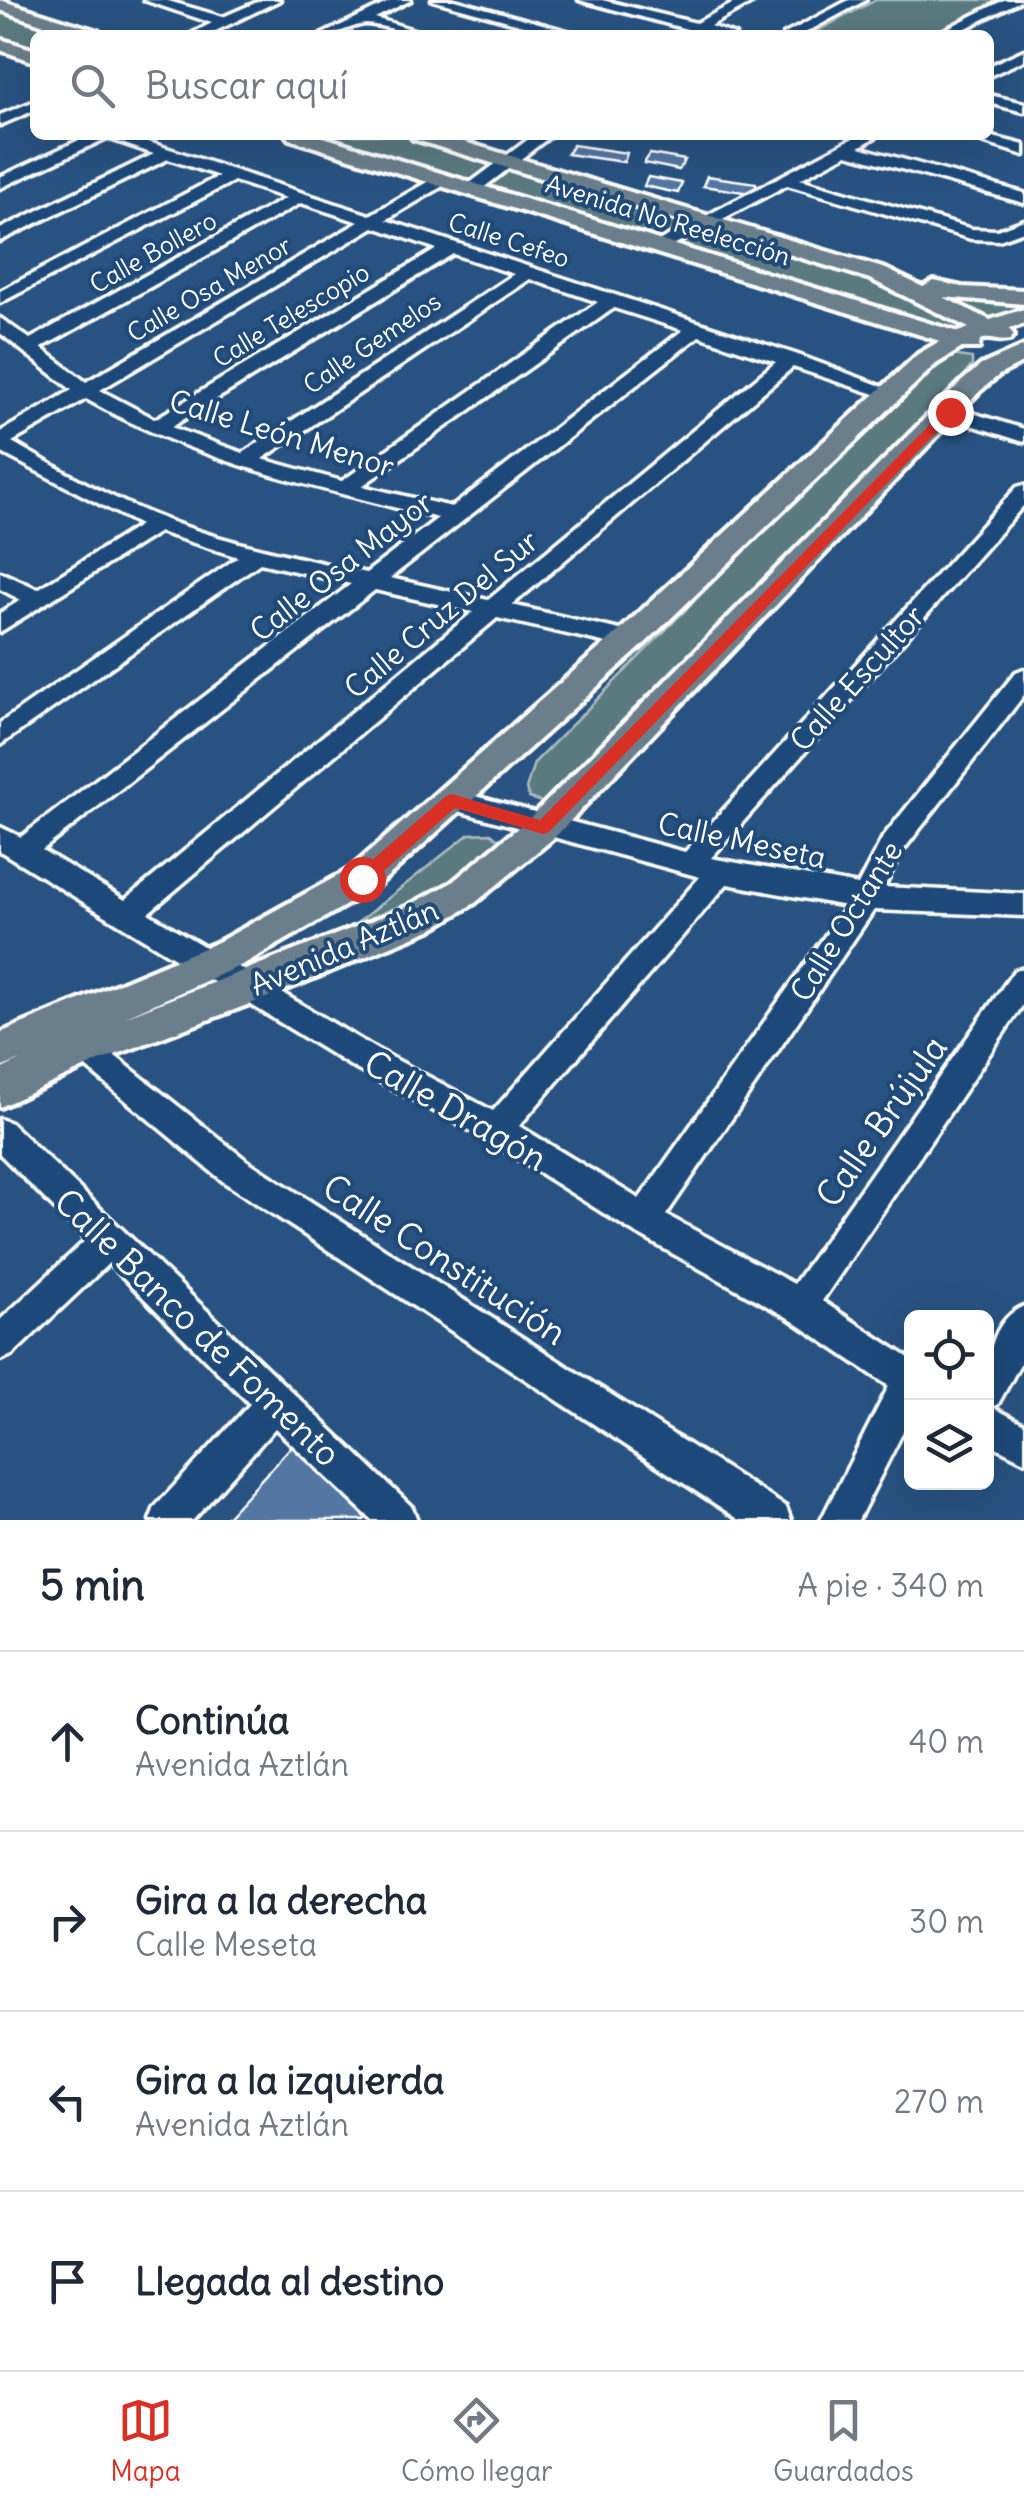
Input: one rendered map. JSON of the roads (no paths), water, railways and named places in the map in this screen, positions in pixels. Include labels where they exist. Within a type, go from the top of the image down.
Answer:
[{"type":"main road","points":[[0,4],[77,30]]},
{"type":"main road","points":[[0,44],[30,54]]},
{"type":"main road","name":"Avenida No Reelección","points":[[312,140],[660,245],[975,334],[1021,354]]},
{"type":"main road","name":"Avenida No Reelección","points":[[437,140],[878,274],[975,334]]},
{"type":"main road","points":[[878,274],[962,294],[1024,298]]},
{"type":"main road","name":"Avenida Aztlán","points":[[0,1051],[210,964],[340,894],[452,800],[629,640],[927,359],[975,334],[1024,316]]},
{"type":"main road","name":"Avenida Aztlán","points":[[0,1089],[85,1049],[250,988],[417,919],[463,893],[543,828],[980,378],[1021,354]]},
{"type":"street","points":[[151,0],[224,22]]},
{"type":"street","points":[[207,30],[274,0]]},
{"type":"street","points":[[339,30],[404,0]]},
{"type":"street","points":[[438,0],[556,30]]},
{"type":"street","points":[[586,0],[684,30]]},
{"type":"street","points":[[800,30],[859,0]]},
{"type":"street","points":[[951,30],[1014,0]]},
{"type":"street","points":[[694,30],[743,1]]},
{"type":"street","points":[[362,19],[405,30]]},
{"type":"street","points":[[1016,64],[1024,54]]},
{"type":"street","points":[[994,100],[1024,108]]},
{"type":"street","points":[[0,120],[30,107]]},
{"type":"street","points":[[0,183],[91,140]]},
{"type":"street","name":"Calle Cefeo","points":[[126,140],[890,393]]},
{"type":"street","points":[[472,189],[538,140]]},
{"type":"street","points":[[660,245],[860,140]]},
{"type":"street","points":[[986,140],[1024,150]]},
{"type":"street","points":[[845,148],[1024,198]]},
{"type":"street","points":[[0,236],[166,154]]},
{"type":"street","points":[[0,298],[233,176]]},
{"type":"street","name":"Calle Osa Menor","points":[[0,443],[442,180]]},
{"type":"street","points":[[788,180],[971,234],[999,236],[1024,225]]},
{"type":"street","name":"Calle Bollero","points":[[28,348],[300,197]]},
{"type":"street","name":"Calle Telescopio","points":[[157,426],[452,247]]},
{"type":"street","name":"Calle Gemelos","points":[[246,460],[529,272]]},
{"type":"street","points":[[346,488],[612,301]]},
{"type":"street","name":"Calle León Menor","points":[[0,324],[86,391],[157,426],[246,460],[456,515]]},
{"type":"street","name":"Calle Osa Mayor","points":[[11,844],[369,581],[696,329]]},
{"type":"street","name":"Calle Cruz Del Sur","points":[[129,913],[791,359]]},
{"type":"street","points":[[950,412],[1024,436]]},
{"type":"street","points":[[0,443],[67,482],[156,524],[256,555],[629,640]]},
{"type":"street","name":"Calle Escultor","points":[[690,864],[1024,492]]},
{"type":"street","points":[[0,624],[156,524]]},
{"type":"street","points":[[0,736],[256,555]]},
{"type":"street","points":[[0,580],[38,599]]},
{"type":"street","name":"Calle Octante","points":[[643,1220],[867,898],[879,864],[892,844],[1024,678]]},
{"type":"street","name":"Calle Meseta","points":[[452,800],[543,828],[721,872],[867,898],[1024,905]]},
{"type":"street","name":"Calle Dragón","points":[[11,844],[366,1060],[497,1130],[643,1220],[799,1305],[904,1375]]},
{"type":"street","points":[[497,1130],[721,872]]},
{"type":"street","name":"Calle Brújula","points":[[799,1305],[1024,980]]},
{"type":"street","name":"Calle Constitución","points":[[85,1049],[236,1170],[772,1520]]},
{"type":"street","name":"Calle Banco de Fomento","points":[[0,1133],[398,1520]]},
{"type":"street","points":[[0,1343],[108,1242]]},
{"type":"street","points":[[994,1377],[1024,1323]]},
{"type":"street","points":[[839,1520],[904,1394]]},
{"type":"street","points":[[168,1520],[274,1403]]},
{"type":"street","points":[[994,1426],[1024,1442]]}]
